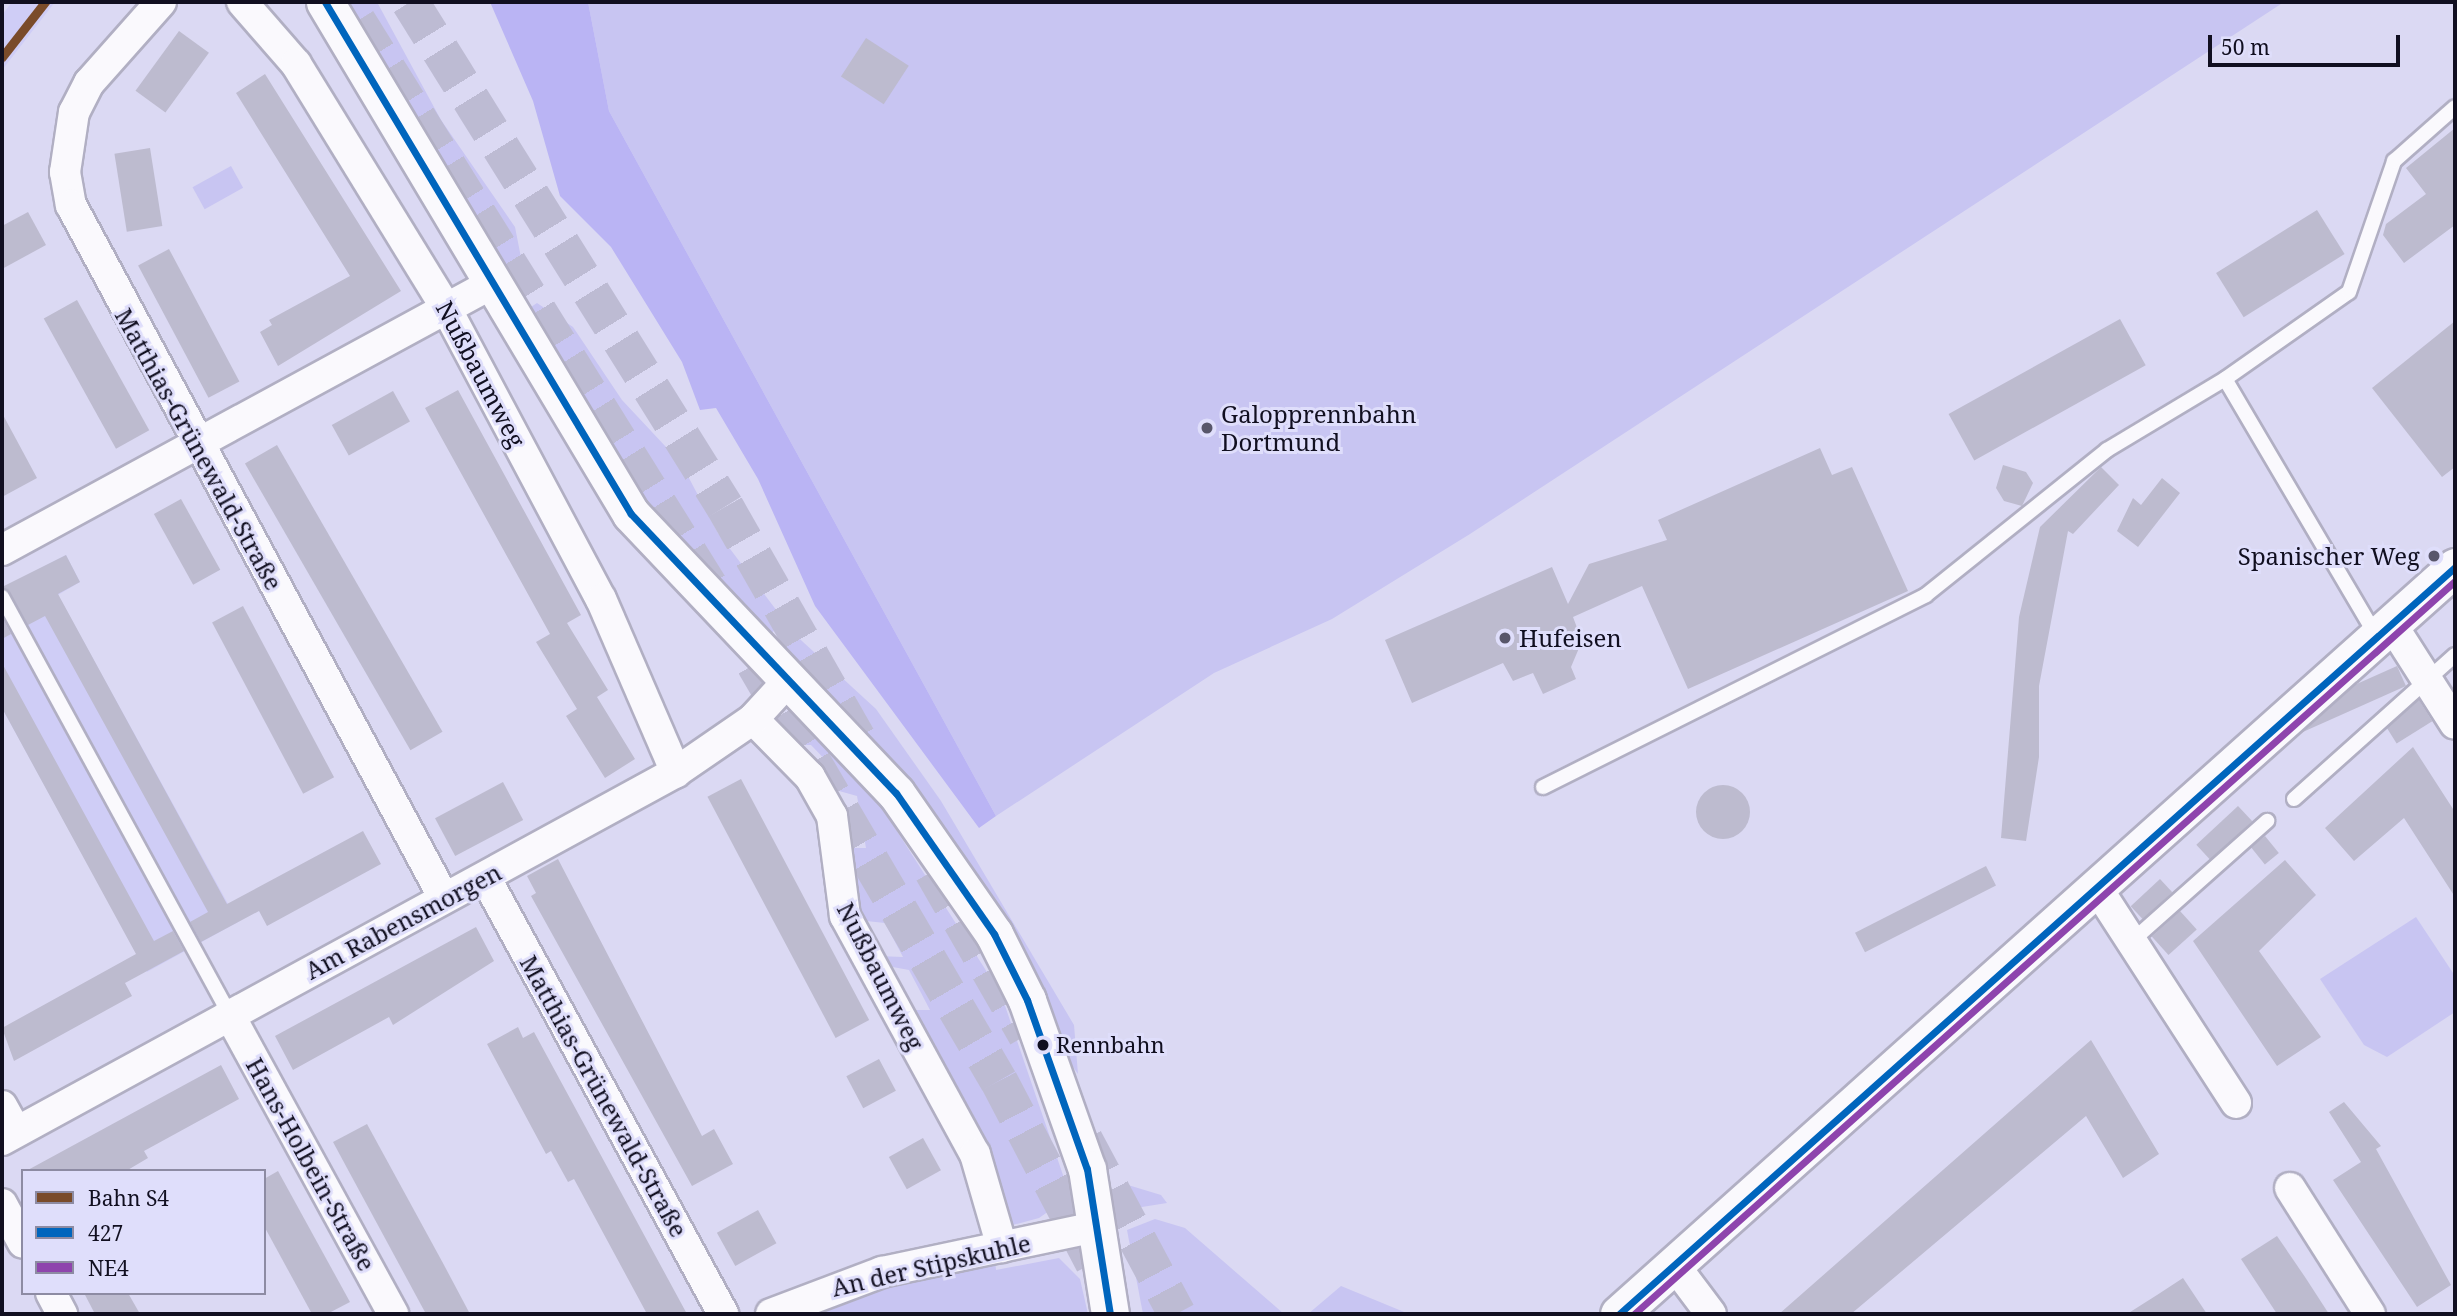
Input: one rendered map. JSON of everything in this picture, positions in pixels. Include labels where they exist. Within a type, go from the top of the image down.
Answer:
[{"type":"street","name":"Matthias-Grünewald-Straße","points":[[161,2],[89,83],[74,113],[65,172],[84,236],[444,898]]},
{"type":"street","name":"Nußbaumweg","points":[[242,2],[296,64],[446,309],[601,599],[676,772]]},
{"type":"street","points":[[325,2],[631,514],[896,793],[994,934],[1027,1000],[1065,1100],[1087,1168],[1110,1314]]},
{"type":"street","points":[[2,550],[196,442],[493,283]]},
{"type":"street","points":[[1619,1314],[2455,567]]},
{"type":"street","points":[[2385,631],[2427,680],[2455,724]]},
{"type":"street","name":"Am Rabensmorgen","points":[[6,1125],[229,1014],[676,772],[752,719],[788,681]]},
{"type":"street","name":"Nußbaumweg","points":[[752,719],[810,777],[832,816],[845,916],[980,1164],[1002,1247]]},
{"type":"street","name":"Matthias-Grünewald-Straße","points":[[485,877],[723,1314]]},
{"type":"street","points":[[2097,888],[2236,1103]]},
{"type":"street","name":"Hans-Holbein-Straße","points":[[229,1014],[393,1314]]},
{"type":"street","points":[[2290,1188],[2370,1314]]},
{"type":"street","points":[[2,1204],[21,1238]]},
{"type":"street","name":"An der Stipskuhle","points":[[771,1314],[882,1272],[1096,1227]]},
{"type":"street","points":[[1675,1266],[1711,1314]]},
{"type":"street","points":[[52,1295],[62,1314]]},
{"type":"lane","points":[[1543,787],[1926,595],[2107,450],[2225,379],[2348,292],[2394,161],[2455,107]]},
{"type":"lane","points":[[2225,379],[2385,631]]},
{"type":"lane","points":[[2,597],[229,1014]]},
{"type":"lane","points":[[2294,799],[2455,655]]},
{"type":"lane","points":[[2132,941],[2267,821]]},
{"type":"shaded area","points":[[12,2],[55,2],[2,70],[2,15]]},
{"type":"shaded area","points":[[347,2],[377,2],[441,120],[515,227],[527,288],[517,293]]},
{"type":"shaded area","points":[[490,2],[588,2],[609,111],[996,816],[979,828],[815,606],[758,479],[716,408],[700,410],[682,362],[611,247],[560,196],[533,101]]},
{"type":"shaded area","name":"Galopprennbahn Dortmund","points":[[588,2],[2284,2],[1470,534],[1332,619],[1214,673],[996,816],[609,111]]},
{"type":"shaded area","points":[[231,166],[243,188],[205,209],[193,187]]},
{"type":"shaded area","points":[[537,303],[573,327],[622,400],[681,463],[718,533],[777,611],[778,626],[766,640],[646,511],[525,311]]},
{"type":"shaded area","points":[[66,555],[80,582],[58,595],[238,922],[147,972],[2,708],[2,588]]},
{"type":"shaded area","points":[[790,630],[876,709],[941,801],[1074,1025],[1078,1074],[776,650]]},
{"type":"shaded area","points":[[787,725],[804,727],[879,803],[1001,994],[1064,1178],[1059,1204],[1039,1218],[1009,1226],[906,1010],[930,1010],[909,970],[882,965],[877,956],[903,957],[885,923],[857,920],[848,848],[866,848],[857,796],[825,787],[817,775],[836,771],[811,745],[795,745],[773,730]]},
{"type":"shaded area","points":[[2416,917],[2455,976],[2455,1012],[2387,1057],[2364,1045],[2320,979]]},
{"type":"shaded area","points":[[1128,1185],[1161,1195],[1167,1203],[1123,1210],[1117,1187]]},
{"type":"shaded area","points":[[1155,1219],[1185,1228],[1284,1314],[1143,1314],[1127,1230]]},
{"type":"shaded area","points":[[1059,1258],[1080,1279],[1088,1314],[798,1314],[863,1289],[995,1260],[996,1270]]},
{"type":"shaded area","points":[[1341,1286],[1409,1314],[1308,1314]]},
{"type":"building","points":[[179,31],[209,53],[165,113],[136,91]]},
{"type":"building","points":[[866,38],[909,66],[884,104],[841,77]]},
{"type":"building","points":[[265,74],[401,291],[278,366],[260,332],[272,325],[269,320],[350,276],[236,93]]},
{"type":"building","points":[[2455,128],[2455,225],[2404,263],[2383,235],[2386,224],[2426,194],[2406,168]]},
{"type":"building","points":[[150,148],[162,226],[127,232],[114,154]]},
{"type":"building","points":[[2317,210],[2345,254],[2244,317],[2216,273]]},
{"type":"building","points":[[28,212],[46,245],[2,269],[2,226]]},
{"type":"building","points":[[169,249],[239,381],[209,398],[138,265]]},
{"type":"building","points":[[77,300],[149,430],[116,449],[44,318]]},
{"type":"building","points":[[2120,319],[2146,365],[1974,460],[1949,414]]},
{"type":"building","points":[[2455,321],[2455,467],[2442,477],[2372,388]]},
{"type":"building","points":[[458,390],[581,615],[567,623],[608,690],[597,697],[635,759],[605,778],[566,716],[577,709],[536,642],[550,634],[425,408]]},
{"type":"building","points":[[393,391],[410,422],[349,456],[332,425]]},
{"type":"building","points":[[2,413],[37,478],[2,497]]},
{"type":"building","points":[[277,445],[443,732],[410,750],[245,464]]},
{"type":"building","points":[[1820,448],[1832,475],[1852,467],[1908,591],[1688,689],[1642,586],[1573,617],[1582,641],[1571,667],[1576,679],[1543,694],[1533,673],[1513,681],[1503,663],[1412,703],[1385,640],[1552,567],[1568,604],[1589,564],[1667,540],[1658,520]]},
{"type":"building","points":[[2003,465],[2026,472],[2033,483],[2022,506],[2004,501],[1996,488]]},
{"type":"building","points":[[2101,467],[2119,485],[2073,534],[2068,531],[2039,686],[2039,757],[2026,841],[2001,838],[2019,617],[2040,527]]},
{"type":"building","points":[[2162,478],[2180,493],[2138,547],[2117,531],[2133,498],[2141,505]]},
{"type":"building","points":[[181,499],[220,570],[193,585],[154,514]]},
{"type":"building","points":[[66,555],[80,582],[58,594],[227,904],[363,831],[381,864],[267,926],[259,911],[201,942],[190,922],[208,912],[45,616],[28,625],[2,587]]},
{"type":"building","points":[[243,606],[334,777],[303,794],[212,622]]},
{"type":"building","points":[[2,617],[11,634],[2,639]]},
{"type":"building","points":[[2,663],[154,941],[173,931],[184,951],[125,983],[132,996],[14,1061],[2,1028],[136,954],[2,708]]},
{"type":"building","points":[[2397,666],[2406,686],[2259,752],[2250,731]]},
{"type":"building","points":[[2419,700],[2432,721],[2397,743],[2383,722]]},
{"type":"building","points":[[2413,747],[2455,812],[2455,897],[2404,818],[2354,861],[2325,828]]},
{"type":"building","points":[[741,779],[869,1020],[836,1038],[707,797]]},
{"type":"building","points":[[503,782],[523,820],[455,856],[435,818]]},
{"type":"building","points":[[1723,785],[1742,793],[1750,812],[1742,831],[1723,839],[1704,831],[1696,812],[1704,793]]},
{"type":"building","points":[[2238,806],[2252,821],[2211,860],[2196,845]]},
{"type":"building","points":[[2265,836],[2279,853],[2265,864],[2251,847]]},
{"type":"building","points":[[558,859],[702,1136],[714,1129],[733,1164],[692,1186],[531,896],[536,893],[527,876]]},
{"type":"building","points":[[2285,860],[2316,895],[2259,951],[2321,1037],[2277,1066],[2193,941]]},
{"type":"building","points":[[1986,866],[1996,886],[1865,952],[1855,933]]},
{"type":"building","points":[[2160,879],[2172,892],[2143,919],[2131,906]]},
{"type":"building","points":[[2180,911],[2197,930],[2168,955],[2152,936]]},
{"type":"building","points":[[476,927],[494,961],[393,1025],[389,1017],[293,1070],[275,1036]]},
{"type":"building","points":[[518,1027],[523,1038],[534,1032],[687,1314],[647,1314],[574,1179],[568,1182],[551,1151],[546,1154],[487,1044]]},
{"type":"building","points":[[2091,1040],[2159,1154],[2123,1178],[2086,1116],[1851,1314],[1779,1314]]},
{"type":"building","points":[[879,1059],[896,1091],[863,1108],[846,1076]]},
{"type":"building","points":[[221,1065],[239,1099],[144,1151],[148,1158],[129,1169],[30,1169]]},
{"type":"building","points":[[2344,1102],[2381,1146],[2376,1149],[2451,1285],[2417,1307],[2333,1180],[2361,1162],[2329,1112]]},
{"type":"building","points":[[367,1124],[470,1314],[426,1314],[333,1142]]},
{"type":"building","points":[[923,1138],[941,1170],[907,1189],[889,1157]]},
{"type":"building","points":[[278,1171],[350,1302],[327,1314],[312,1314],[266,1230],[266,1178]]},
{"type":"building","points":[[758,1210],[776,1243],[735,1266],[717,1233]]},
{"type":"building","points":[[2277,1236],[2329,1314],[2277,1314],[2241,1259]]},
{"type":"building","points":[[2183,1278],[2207,1314],[2127,1314],[2157,1295]]},
{"type":"building","points":[[85,1295],[129,1295],[140,1314],[95,1314]]},
{"type":"tunnel","points":[[410,2],[725,507],[865,752]]},
{"type":"tunnel","points":[[357,21],[712,591]]},
{"type":"tunnel","points":[[755,664],[999,1081],[1094,1263]]},
{"type":"tunnel","points":[[933,871],[1027,1035]]},
{"type":"tunnel","points":[[1084,1140],[1177,1314]]},
{"type":"rail line","name":"S4","points":[[2,57],[45,2]]},
{"type":"transit line","name":"427","points":[[325,2],[631,514],[896,793],[994,934],[1027,1000],[1087,1169],[1110,1314]]},
{"type":"transit line","name":"427","points":[[1619,1314],[2455,567]]},
{"type":"transit line","name":"NE4","points":[[1634,1314],[2455,581]]},
{"type":"place","name":"Galopprennbahn Dortmund","points":[[1207,428]]},
{"type":"place","name":"Spanischer Weg","points":[[2434,556]]},
{"type":"place","name":"Hufeisen","points":[[1505,638]]},
{"type":"place","name":"Rennbahn","points":[[1043,1045]]}]
